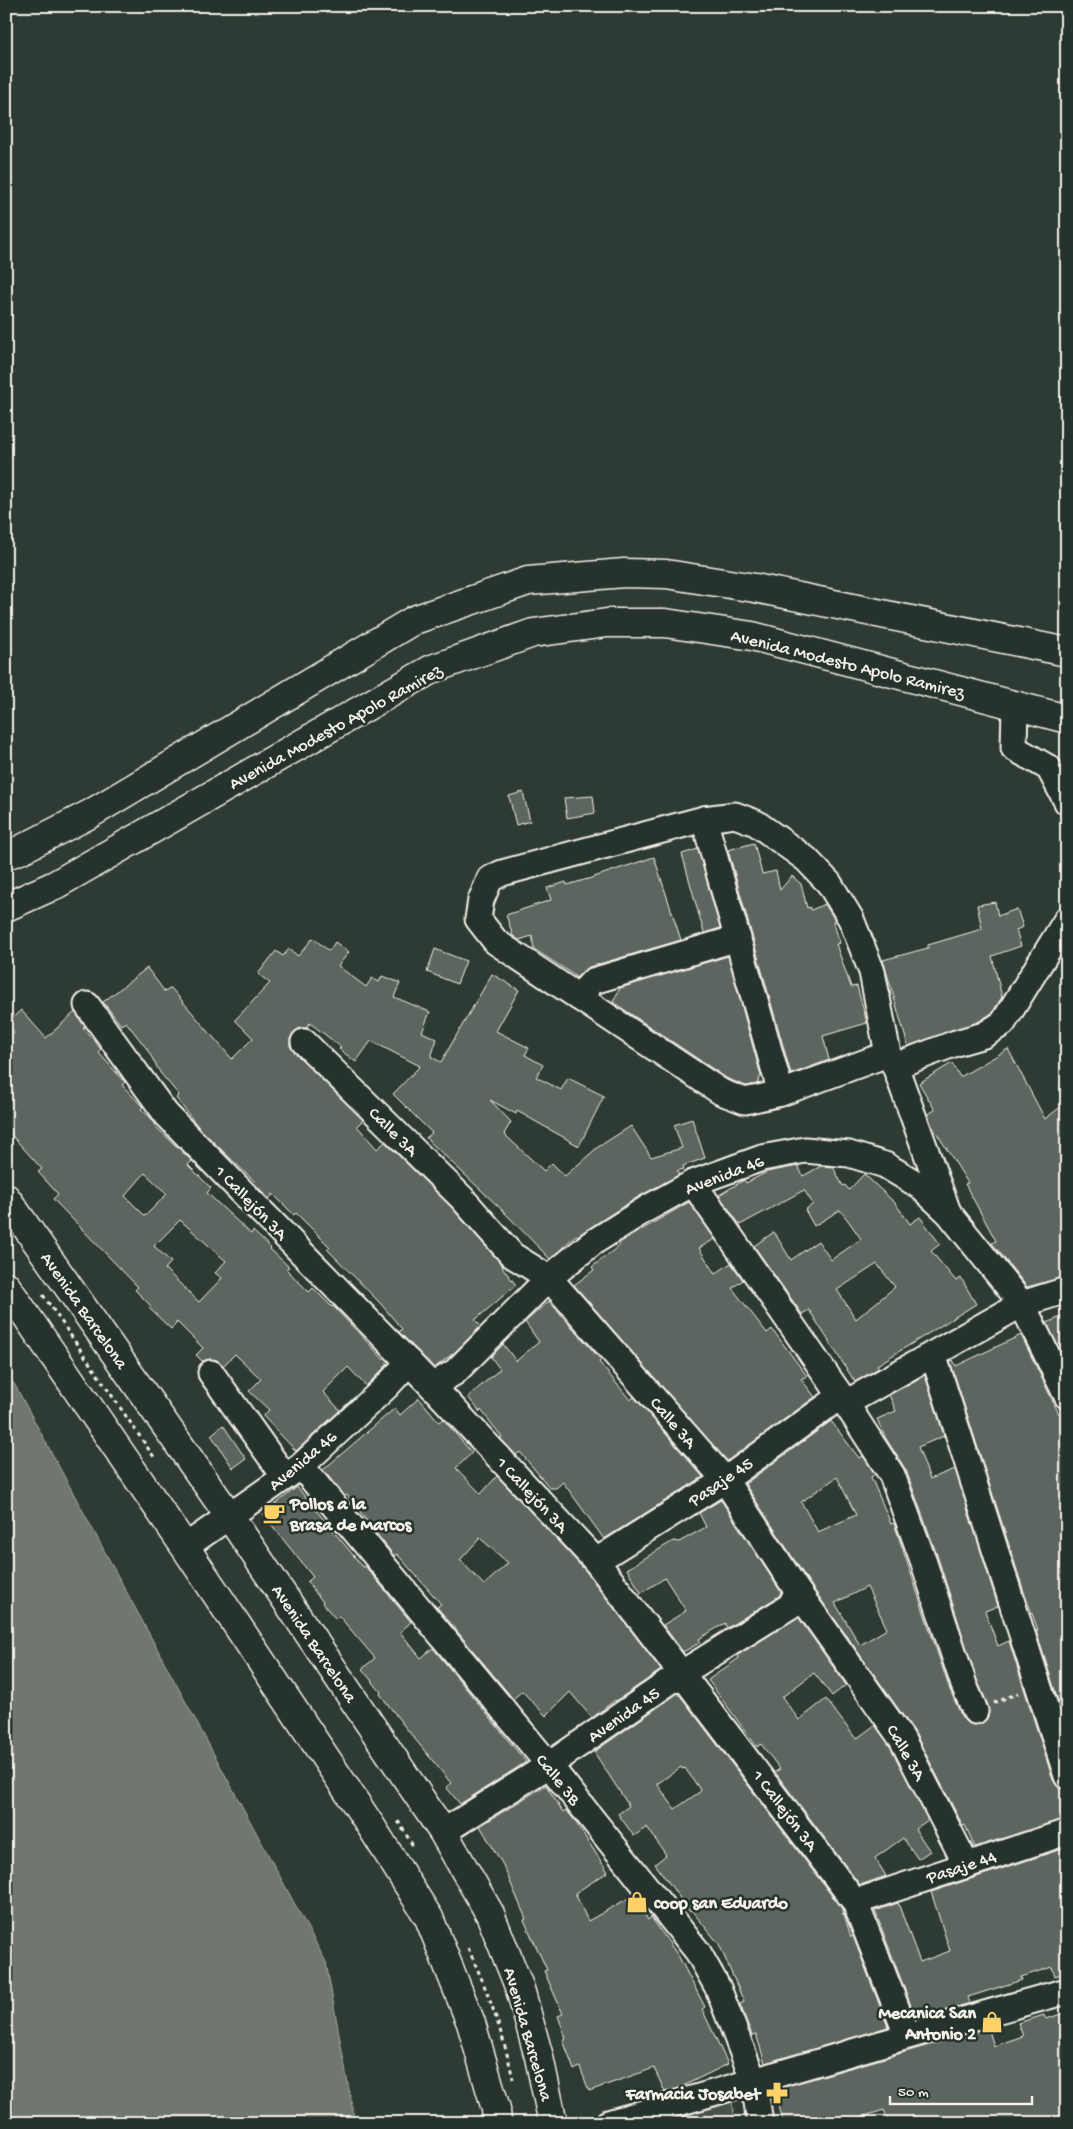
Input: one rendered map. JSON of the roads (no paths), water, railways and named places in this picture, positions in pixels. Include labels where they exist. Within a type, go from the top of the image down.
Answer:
[{"type":"main road","points":[[6,855],[20,850],[90,814],[414,620],[528,581],[624,573],[666,574],[755,588],[1067,652]]},
{"type":"main road","name":"Avenida Modesto Apolo Ramirez","points":[[6,908],[55,885],[432,669],[533,633],[607,623],[665,623],[742,634],[1067,719]]},
{"type":"main road","name":"Avenida Barcelona","points":[[6,1198],[230,1517],[443,1832],[490,1914],[520,1989],[540,2057],[553,2123]]},
{"type":"main road","points":[[6,1286],[186,1547],[369,1823],[429,1918],[471,2023],[496,2109],[497,2123]]},
{"type":"street","points":[[1015,705],[1014,748],[1049,768],[1067,802]]},
{"type":"street","points":[[948,1212],[892,1060],[872,972],[851,919],[828,883],[806,859],[756,823],[735,815],[704,819],[502,873],[490,879],[481,900],[478,919],[496,942],[721,1092],[745,1100],[781,1093],[892,1060],[984,1035],[1003,1023],[1067,919]]},
{"type":"street","points":[[704,819],[781,1093]]},
{"type":"street","points":[[578,997],[593,981],[738,938]]},
{"type":"street","name":"1 Callejón 3A","points":[[87,1005],[166,1114],[409,1362],[596,1561],[855,1902],[907,2035]]},
{"type":"street","name":"Calle 3A","points":[[304,1042],[462,1198],[512,1255],[549,1278],[725,1480],[798,1592],[902,1738],[966,1864]]},
{"type":"street","name":"Avenida 46","points":[[432,1386],[455,1372],[549,1278],[592,1243],[646,1209],[693,1183],[762,1158],[805,1150],[849,1154],[885,1165],[913,1182],[948,1212],[1022,1304],[1067,1396]]},
{"type":"street","points":[[693,1183],[844,1399],[892,1475],[975,1712]]},
{"type":"street","name":"Pasaje 45","points":[[596,1561],[725,1480],[844,1399],[933,1354],[1022,1304],[1067,1290]]},
{"type":"street","points":[[933,1354],[1067,1776]]},
{"type":"street","name":"Avenida 46","points":[[186,1547],[293,1472],[387,1386],[409,1362]]},
{"type":"street","name":"Calle 3B","points":[[211,1373],[293,1472],[549,1765],[698,1952],[708,1969],[754,2082],[760,2123]]},
{"type":"street","name":"Avenida 45","points":[[443,1832],[549,1765],[682,1673],[790,1606],[798,1592]]},
{"type":"street","name":"Pasaje 44","points":[[855,1902],[1067,1832]]},
{"type":"street","points":[[608,2123],[754,2082],[907,2035],[1067,1991]]},
{"type":"place","name":"Pollos a la Brasa de Marcos","points":[[274,1513]]},
{"type":"place","name":"coop san Eduardo","points":[[637,1902]]},
{"type":"place","name":"Mecanica San Antonio 2","points":[[992,2022]]},
{"type":"place","name":"Farmacia Josabet","points":[[777,2093]]}]
